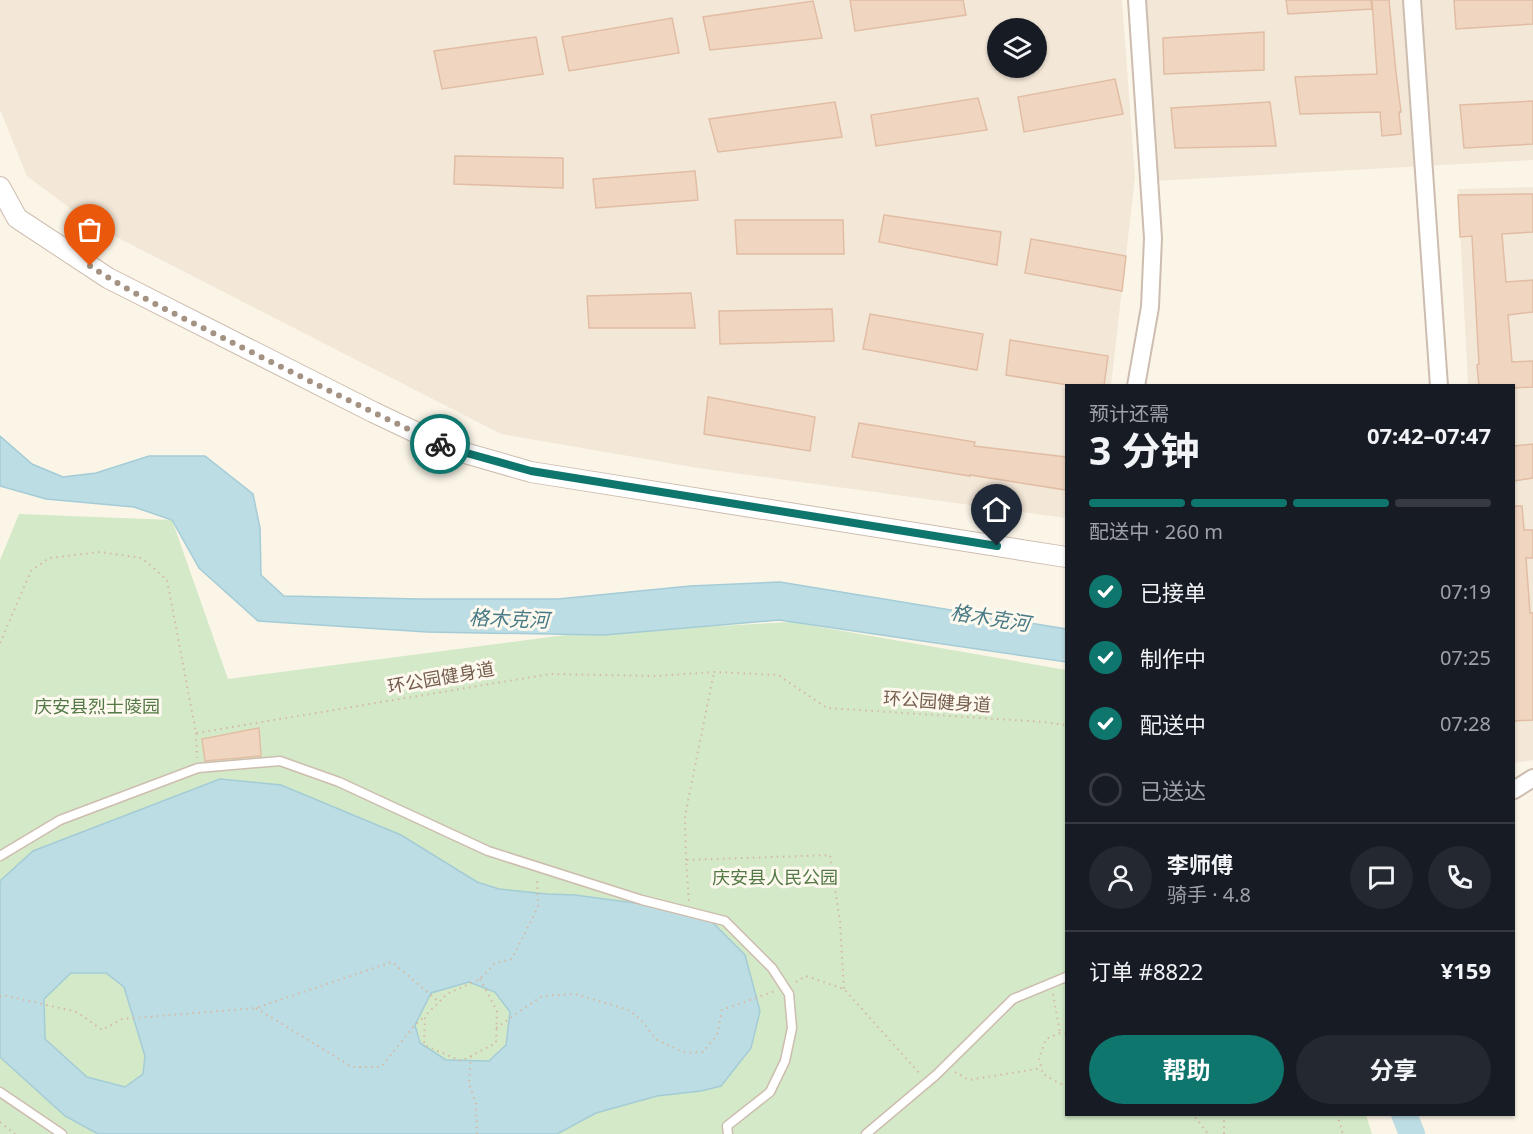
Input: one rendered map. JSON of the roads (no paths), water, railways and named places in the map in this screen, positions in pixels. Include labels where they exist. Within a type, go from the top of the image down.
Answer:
[{"type":"street","points":[[1136,384],[1150,307],[1153,238],[1137,0]]},
{"type":"street","points":[[1412,0],[1439,384]]},
{"type":"street","points":[[0,187],[17,218],[108,278],[216,334],[452,449],[531,471],[1065,557]]},
{"type":"street","points":[[1515,789],[1533,778]]},
{"type":"lane","points":[[0,856],[60,820],[198,768],[280,760],[339,782],[488,851],[642,900],[725,921],[772,968],[786,988],[789,994],[792,1028],[785,1061],[770,1092],[727,1126],[728,1134]]},
{"type":"lane","points":[[866,1134],[945,1066],[1013,999],[1065,977]]},
{"type":"lane","points":[[0,1092],[62,1134]]},
{"type":"water","points":[[0,436],[32,464],[63,477],[96,473],[149,456],[205,456],[253,494],[260,528],[261,575],[284,596],[558,599],[690,586],[780,582],[1065,629],[1065,662],[779,620],[604,635],[427,632],[258,621],[199,568],[172,520],[134,507],[46,499],[0,486]]},
{"type":"water","points":[[220,779],[281,785],[401,835],[477,882],[499,889],[575,895],[664,907],[712,922],[745,955],[760,1011],[751,1048],[721,1086],[701,1091],[657,1096],[596,1113],[557,1134],[98,1134],[65,1116],[0,1057],[0,881],[33,851]],"holes":[[[71,973],[106,973],[124,987],[145,1056],[143,1074],[125,1087],[87,1077],[45,1039],[44,999]],[[469,982],[495,992],[510,1012],[506,1045],[489,1061],[446,1060],[420,1043],[415,1025],[431,993]]]},
{"type":"waterway","name":"格木克河","points":[[1405,1116],[1412,1134]]},
{"type":"park label","name":"庆安县烈士陵园","points":[[97,707]]},
{"type":"park label","name":"庆安县人民公园","points":[[775,878]]}]
